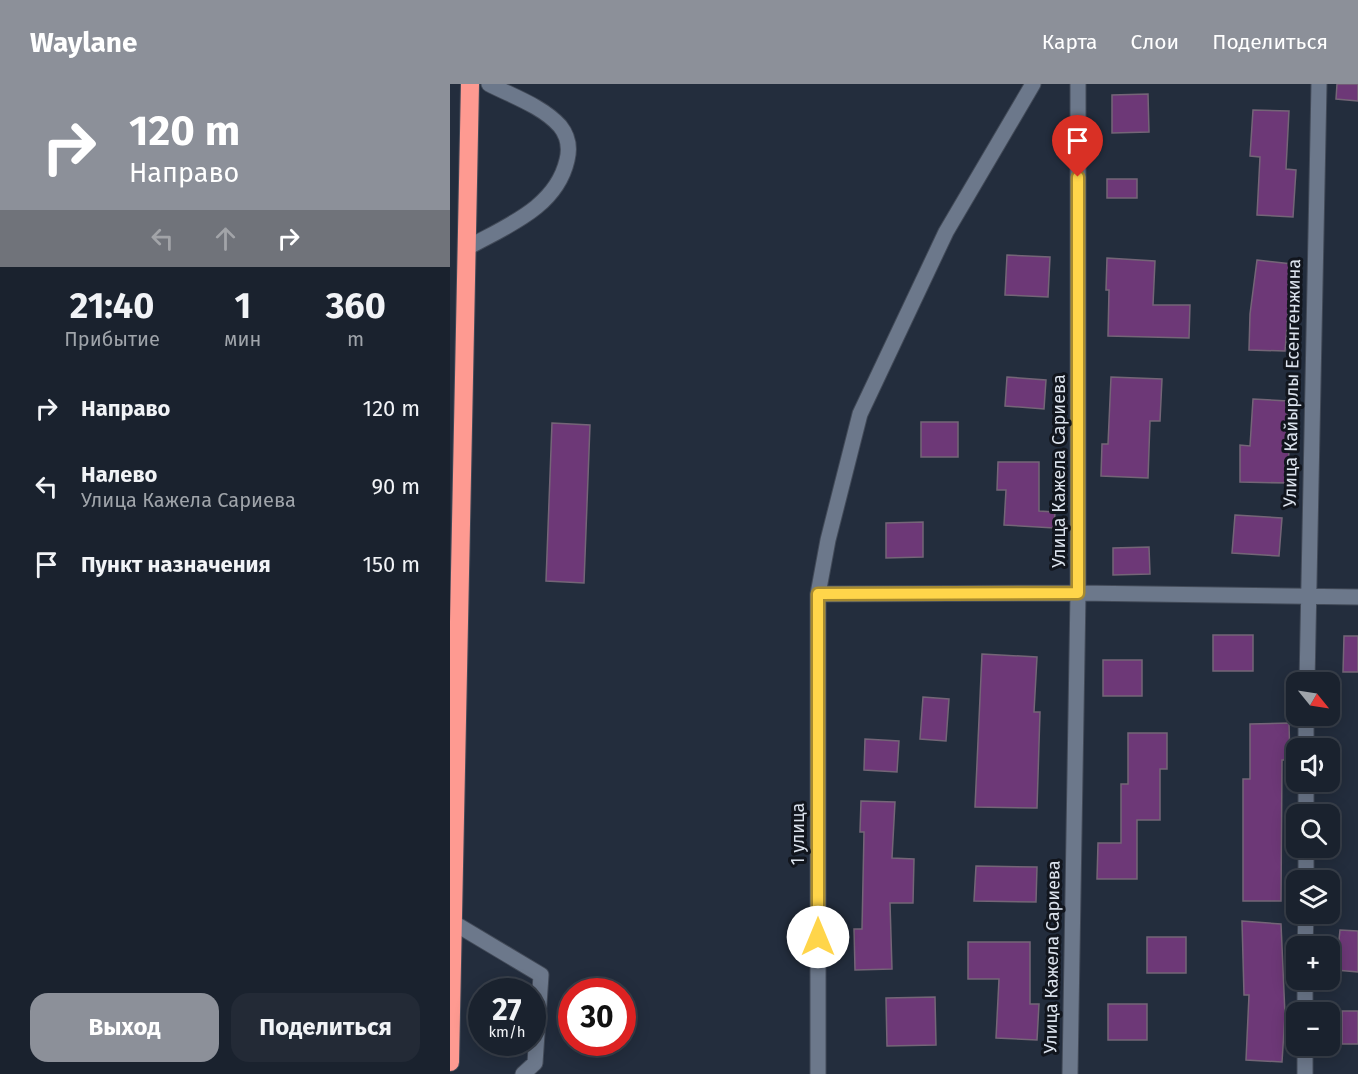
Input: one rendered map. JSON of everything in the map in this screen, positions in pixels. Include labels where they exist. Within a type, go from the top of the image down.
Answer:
[{"type":"highway","points":[[450,1062],[470,84]]},
{"type":"street","points":[[467,248],[525,216],[543,203],[564,174],[570,147],[560,127],[535,107],[489,84]]},
{"type":"street","name":"1 улица","points":[[818,1074],[818,594],[828,540],[860,414],[946,232],[1033,84]]},
{"type":"street","name":"Улица Кажела Сариева","points":[[1070,1074],[1078,593],[1078,84]]},
{"type":"street","name":"Улица Кайырлы Есенгенжина","points":[[1307,672],[1319,84]]},
{"type":"street","points":[[818,594],[1078,593],[1358,597]]},
{"type":"street","points":[[453,923],[541,975],[535,1063],[523,1074]]},
{"type":"street","points":[[1305,1056],[1305,1074]]},
{"type":"building","points":[[1337,84],[1358,84],[1358,101],[1336,99]]},
{"type":"building","points":[[1148,94],[1149,132],[1112,133],[1112,95]]},
{"type":"building","points":[[1253,110],[1289,111],[1286,169],[1296,170],[1293,217],[1257,215],[1260,157],[1250,156]]},
{"type":"building","points":[[1107,179],[1137,179],[1137,198],[1107,198]]},
{"type":"building","points":[[1007,255],[1050,257],[1048,297],[1005,295]]},
{"type":"building","points":[[1107,258],[1155,261],[1153,305],[1190,305],[1189,338],[1108,336]]},
{"type":"building","points":[[1257,260],[1292,264],[1285,351],[1249,350],[1250,314]]},
{"type":"building","points":[[1007,377],[1046,380],[1044,409],[1005,406]]},
{"type":"building","points":[[1111,377],[1162,379],[1160,421],[1150,421],[1148,478],[1101,476],[1102,444],[1108,444]]},
{"type":"building","points":[[1253,399],[1288,401],[1286,446],[1289,447],[1288,483],[1240,482],[1240,445],[1250,446]]},
{"type":"building","points":[[921,422],[958,422],[958,457],[921,457]]},
{"type":"building","points":[[552,423],[590,425],[584,583],[546,581]]},
{"type":"building","points":[[998,462],[1039,462],[1039,511],[1055,512],[1054,528],[1004,525],[1006,490],[997,490]]},
{"type":"building","points":[[1235,515],[1282,518],[1279,556],[1232,553]]},
{"type":"building","points":[[923,522],[923,557],[886,558],[886,523]]},
{"type":"building","points":[[1149,547],[1150,574],[1113,575],[1113,548]]},
{"type":"building","points":[[1213,635],[1253,635],[1253,671],[1213,671]]},
{"type":"building","points":[[1344,636],[1358,636],[1358,672],[1343,672]]},
{"type":"building","points":[[982,654],[1037,657],[1034,712],[1040,712],[1037,808],[975,807]]},
{"type":"building","points":[[1103,660],[1142,660],[1142,696],[1103,696]]},
{"type":"building","points":[[923,697],[949,699],[946,741],[920,739]]},
{"type":"building","points":[[1286,723],[1286,726],[1289,726],[1289,738],[1286,738],[1286,760],[1282,760],[1281,901],[1243,901],[1243,779],[1250,779],[1250,724]]},
{"type":"building","points":[[1128,733],[1167,733],[1167,769],[1160,769],[1160,820],[1137,820],[1137,879],[1097,879],[1098,843],[1121,843],[1121,784],[1128,784]]},
{"type":"building","points":[[865,739],[899,741],[897,772],[864,770]]},
{"type":"building","points":[[861,801],[895,802],[892,858],[914,859],[913,903],[890,903],[892,969],[855,970],[854,929],[862,929],[864,832],[860,832]]},
{"type":"building","points":[[976,866],[1037,867],[1036,902],[974,901]]},
{"type":"building","points":[[1242,921],[1281,924],[1285,1015],[1282,1062],[1246,1060],[1249,995],[1244,995]]},
{"type":"building","points":[[1340,930],[1358,931],[1358,972],[1340,970]]},
{"type":"building","points":[[1147,937],[1186,937],[1186,973],[1147,973]]},
{"type":"building","points":[[968,942],[1030,942],[1030,1004],[1039,1004],[1037,1040],[996,1038],[999,979],[968,979]]},
{"type":"building","points":[[935,997],[936,1045],[887,1046],[886,998]]},
{"type":"building","points":[[1108,1004],[1147,1004],[1147,1040],[1108,1040]]},
{"type":"building","points":[[1342,1011],[1358,1011],[1358,1044],[1342,1044]]},
{"type":"route","points":[[818,937],[818,594],[1078,593],[1078,177]]}]
